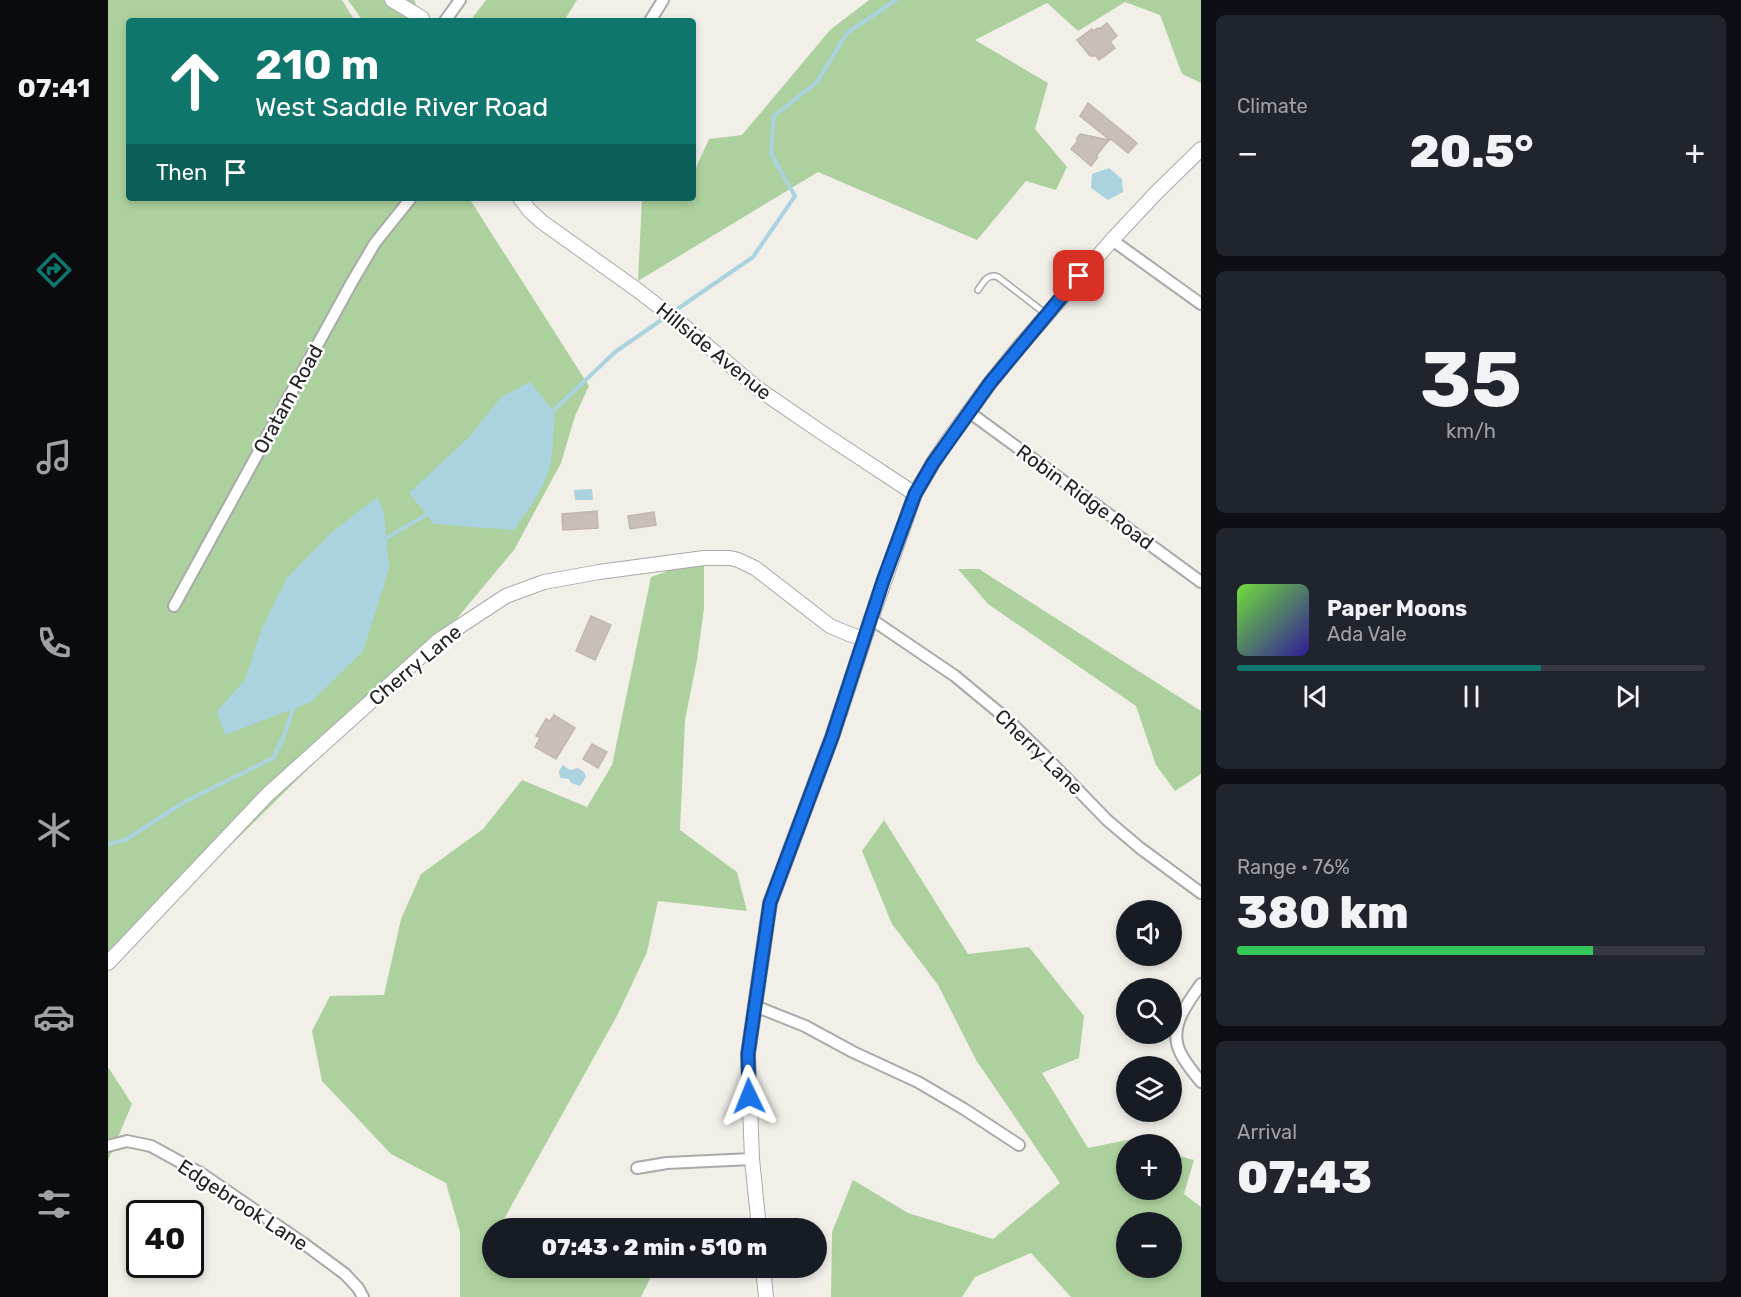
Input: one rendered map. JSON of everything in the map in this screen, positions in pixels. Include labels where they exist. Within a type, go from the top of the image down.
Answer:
[{"type":"street","points":[[392,0],[422,18]]},
{"type":"street","points":[[447,18],[460,0]]},
{"type":"street","points":[[652,18],[663,0]]},
{"type":"street","points":[[758,1218],[752,1159],[748,1054],[770,903],[832,737],[915,494],[933,463],[990,383],[1046,314],[1157,192],[1201,149]]},
{"type":"street","name":"Oratam Road","points":[[174,606],[347,291],[375,243],[409,201]]},
{"type":"street","name":"Hillside Avenue","points":[[522,201],[542,222],[662,309],[757,388],[915,494]]},
{"type":"street","points":[[1112,240],[1201,304]]},
{"type":"street","name":"Robin Ridge Road","points":[[969,412],[1201,582]]},
{"type":"street","name":"Cherry Lane","points":[[108,963],[267,795],[439,640],[506,596],[544,582],[599,572],[704,558],[730,558],[748,564],[830,626],[864,639]]},
{"type":"street","name":"Cherry Lane","points":[[871,619],[955,676],[1022,734],[1107,820],[1140,848],[1201,893]]},
{"type":"street","points":[[1201,984],[1182,1012],[1176,1035],[1181,1055],[1201,1082]]},
{"type":"street","points":[[755,1006],[805,1026],[853,1052],[918,1082],[1019,1145]]},
{"type":"street","name":"Edgebrook Lane","points":[[108,1146],[127,1141],[151,1146],[202,1174],[345,1274],[363,1297]]},
{"type":"street","points":[[637,1168],[668,1163],[752,1159]]},
{"type":"street","points":[[764,1278],[766,1297]]},
{"type":"lane","points":[[978,290],[987,278],[993,275],[1046,314]]},
{"type":"green space","points":[[108,0],[342,0],[353,18],[126,18],[126,201],[471,201],[589,386],[575,416],[561,463],[514,550],[439,640],[108,966]]},
{"type":"green space","points":[[348,0],[414,0],[422,18],[361,18]]},
{"type":"green space","points":[[486,0],[577,0],[566,18],[472,18]]},
{"type":"green space","points":[[869,0],[1201,0],[1201,83],[1182,74],[1160,15],[1125,2],[1078,31],[1047,3],[975,40],[1048,83],[1035,129],[1067,167],[1056,190],[1026,181],[977,240],[818,172],[638,281],[642,201],[696,201],[696,167],[709,139],[742,135],[830,30]]},
{"type":"green space","points":[[704,558],[704,608],[685,720],[680,830],[737,872],[747,911],[658,901],[647,952],[618,1014],[505,1218],[482,1218],[482,1278],[650,1278],[641,1297],[460,1297],[460,1232],[446,1183],[391,1154],[322,1081],[312,1031],[330,996],[384,995],[401,919],[421,874],[483,829],[522,780],[587,807],[612,765],[651,577]]},
{"type":"green space","points":[[958,569],[979,569],[1201,711],[1201,774],[1175,791],[1156,765],[1136,706],[988,604]]},
{"type":"green space","points":[[884,820],[968,954],[1029,947],[1084,1016],[1079,1058],[1042,1073],[1088,1148],[1116,1142],[1116,1200],[1182,1200],[1182,1157],[1194,1160],[1184,1194],[1201,1207],[1201,1297],[1071,1297],[1031,1253],[975,1277],[962,1297],[831,1297],[832,1232],[853,1180],[908,1213],[993,1239],[1060,1183],[976,1060],[938,985],[892,924],[862,851]]},
{"type":"green space","points":[[108,1067],[132,1104],[108,1161]]},
{"type":"water","points":[[1109,168],[1122,179],[1123,192],[1108,200],[1091,188],[1092,174]]},
{"type":"water","points":[[530,382],[555,413],[550,465],[540,491],[525,515],[514,530],[434,524],[409,493],[470,436],[501,397]]},
{"type":"water","points":[[592,489],[593,500],[575,500],[574,490]]},
{"type":"water","points":[[377,497],[384,513],[389,569],[363,651],[311,702],[225,735],[217,711],[245,680],[262,628],[287,578],[331,533]]},
{"type":"water","points":[[563,765],[570,770],[578,768],[584,772],[586,777],[580,786],[571,783],[569,779],[560,778],[559,771]]},
{"type":"building","points":[[1107,23],[1117,36],[1110,42],[1115,48],[1099,60],[1096,56],[1090,56],[1077,40],[1092,29],[1093,31],[1099,29]]},
{"type":"building","points":[[1088,103],[1137,143],[1128,153],[1080,116]]},
{"type":"building","points":[[1080,134],[1109,140],[1091,166],[1071,149]]},
{"type":"building","points":[[597,511],[598,528],[563,530],[562,514]]},
{"type":"building","points":[[654,512],[656,525],[630,529],[628,516]]},
{"type":"building","points":[[591,616],[611,625],[595,660],[576,651]]},
{"type":"building","points":[[554,715],[575,728],[556,759],[535,747],[540,738],[536,736],[546,719],[550,721]]},
{"type":"building","points":[[592,744],[607,752],[598,768],[583,759]]},
{"type":"waterway","points":[[549,415],[615,352],[753,257],[795,196],[771,154],[774,116],[817,82],[847,33],[896,0]]},
{"type":"waterway","points":[[383,540],[431,512]]},
{"type":"waterway","points":[[108,844],[125,840],[186,801],[273,758],[294,707]]},
{"type":"route","points":[[749,1096],[748,1054],[770,903],[832,737],[883,581],[915,494],[933,463],[990,383],[1079,276]]}]
